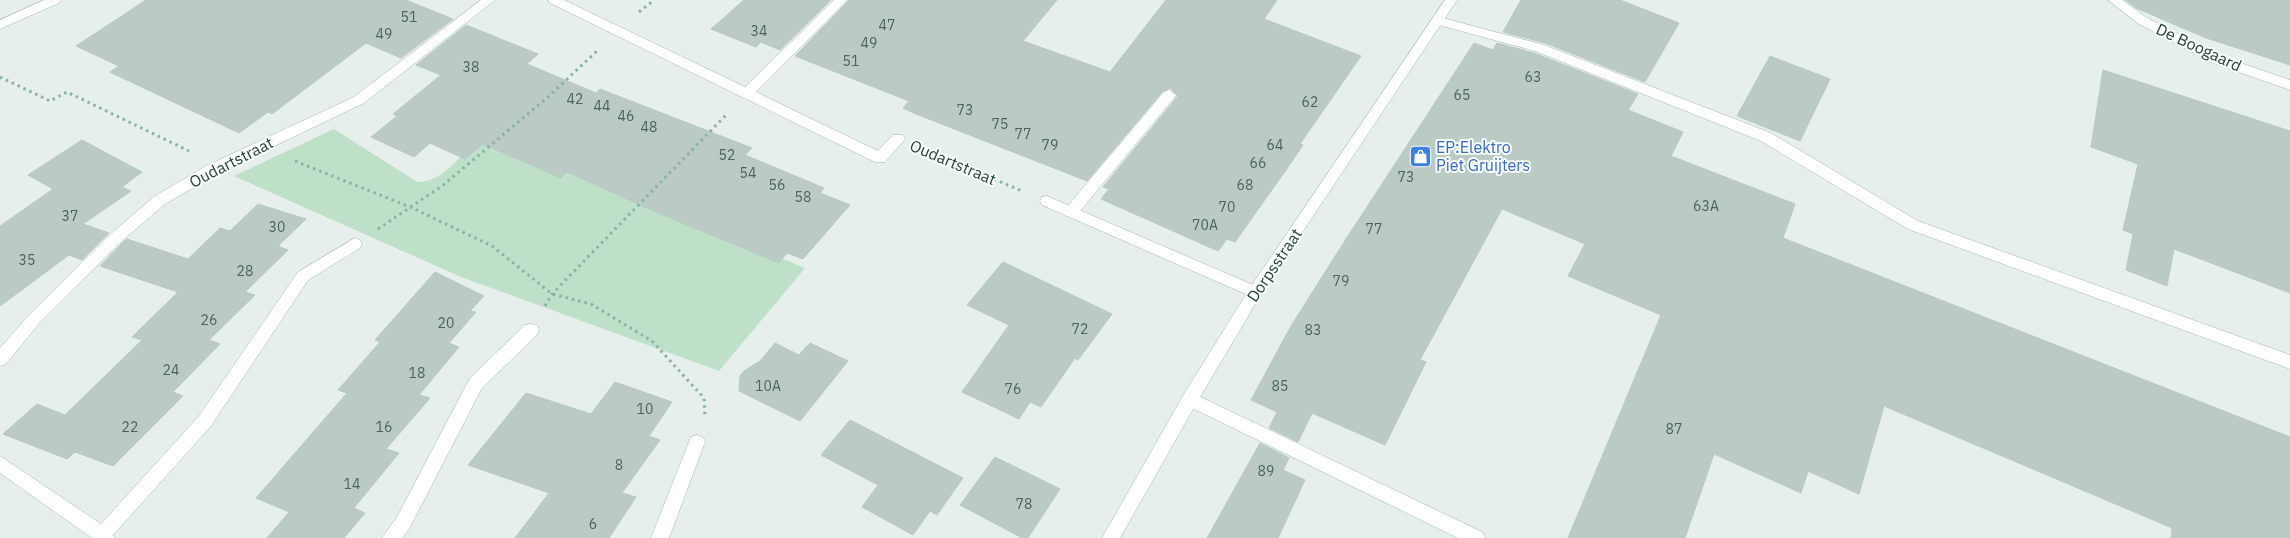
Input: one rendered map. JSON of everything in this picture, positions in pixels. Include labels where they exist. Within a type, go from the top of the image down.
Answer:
[{"type":"street","points":[[0,25],[55,0]]},
{"type":"street","name":"Oudartstraat","points":[[0,359],[36,316],[118,236],[160,200],[211,170],[359,100],[490,0]]},
{"type":"street","name":"Oudartstraat","points":[[554,0],[880,158],[898,139]]},
{"type":"street","points":[[747,93],[840,0]]},
{"type":"street","name":"Dorpsstraat","points":[[1111,538],[1190,399],[1255,292],[1439,21],[1451,0]]},
{"type":"street","name":"De Boogaard","points":[[2114,0],[2143,21],[2218,60],[2290,85]]},
{"type":"street","points":[[1439,21],[1539,48],[1766,137],[1913,224],[2290,362]]},
{"type":"street","points":[[1072,212],[1168,96]]},
{"type":"street","points":[[1048,201],[1255,292]]},
{"type":"street","points":[[0,463],[104,536],[205,421],[303,276],[355,244]]},
{"type":"street","points":[[391,538],[403,523],[476,383],[531,330]]},
{"type":"street","points":[[1190,399],[1476,538]]},
{"type":"street","points":[[660,538],[697,442]]},
{"type":"path","points":[[355,244],[442,186],[548,97],[618,30],[654,0]]},
{"type":"path","points":[[0,77],[50,101],[67,92],[193,153],[211,170]]},
{"type":"path","points":[[531,330],[552,294],[639,207],[747,93]]},
{"type":"path","name":"Oudartstraat","points":[[898,139],[1048,201]]},
{"type":"path","points":[[259,146],[410,207],[492,246],[552,294],[591,304],[652,342],[704,398],[706,412],[697,442]]},
{"type":"green space","points":[[334,129],[417,182],[434,178],[450,168],[477,141],[556,167],[805,268],[719,371],[461,277],[234,176]]},
{"type":"building","points":[[146,0],[406,0],[453,19],[401,58],[366,43],[272,114],[268,112],[239,133],[110,72],[119,66],[76,46]]},
{"type":"building","points":[[744,0],[831,0],[780,50],[761,42],[756,47],[711,29]]},
{"type":"building","points":[[849,0],[1057,0],[1023,41],[1110,72],[1166,0],[1277,0],[1264,19],[1361,56],[1300,144],[1303,145],[1235,242],[1227,239],[1218,251],[1101,199],[1109,189],[1103,187],[1178,96],[1170,88],[1163,91],[1087,181],[916,114],[903,108],[909,101],[795,56]]},
{"type":"building","points":[[1521,0],[1620,0],[1679,23],[1645,82],[1545,43],[1503,32]]},
{"type":"building","points":[[2125,0],[2290,0],[2290,65],[2206,38],[2136,8]]},
{"type":"building","points":[[466,25],[538,54],[527,64],[596,93],[600,89],[752,148],[745,155],[824,188],[820,193],[850,205],[803,259],[787,253],[779,263],[663,215],[567,172],[561,178],[483,144],[465,159],[430,143],[414,157],[371,137],[397,116],[393,114],[441,75],[416,65]]},
{"type":"building","points":[[1474,43],[1493,50],[1497,43],[1534,53],[1638,94],[1628,110],[1683,132],[1671,156],[1795,204],[1783,238],[2290,437],[2290,538],[2171,538],[2172,528],[1884,406],[1859,494],[1808,471],[1801,493],[1714,454],[1685,538],[1568,538],[1661,315],[1568,276],[1585,244],[1502,209],[1420,360],[1426,362],[1385,445],[1312,413],[1298,442],[1269,428],[1277,412],[1251,400],[1291,326]]},
{"type":"building","points":[[1770,56],[1830,79],[1800,141],[1737,116]]},
{"type":"building","points":[[2103,70],[2290,131],[2290,293],[2174,249],[2167,286],[2126,270],[2133,234],[2123,230],[2138,164],[2091,147]]},
{"type":"building","points":[[82,140],[142,172],[122,187],[131,191],[83,224],[109,233],[82,260],[69,255],[0,306],[0,226],[53,189],[28,175]]},
{"type":"building","points":[[258,204],[306,219],[278,246],[288,250],[245,292],[255,295],[209,340],[220,344],[173,392],[183,396],[113,466],[75,452],[67,459],[3,434],[37,404],[65,415],[142,340],[132,337],[178,292],[100,266],[124,241],[127,239],[188,259],[220,228],[230,231]]},
{"type":"building","points":[[1003,262],[1112,314],[1078,360],[1075,358],[1041,407],[1030,402],[1019,419],[962,392],[1009,325],[967,305]]},
{"type":"building","points":[[435,272],[484,296],[470,311],[476,312],[449,343],[459,347],[419,395],[430,398],[386,449],[399,453],[354,508],[365,513],[344,538],[267,538],[289,512],[256,498],[347,393],[338,390],[380,342],[375,340]]},
{"type":"building","points":[[775,343],[799,355],[810,343],[848,361],[800,421],[739,391],[740,376],[744,371],[760,361]]},
{"type":"building","points":[[615,382],[672,402],[649,436],[660,440],[622,493],[636,497],[609,538],[515,538],[549,493],[468,465],[526,393],[591,414]]},
{"type":"building","points":[[850,420],[963,478],[937,515],[930,511],[913,535],[862,507],[878,485],[821,455]]},
{"type":"building","points":[[1260,443],[1289,458],[1283,470],[1305,480],[1278,538],[1207,538]]},
{"type":"building","points":[[995,457],[1060,489],[1028,538],[1022,538],[960,505]]},
{"type":"place","name":"EP:Elektro Piet Gruijters","points":[[1420,156]]}]
